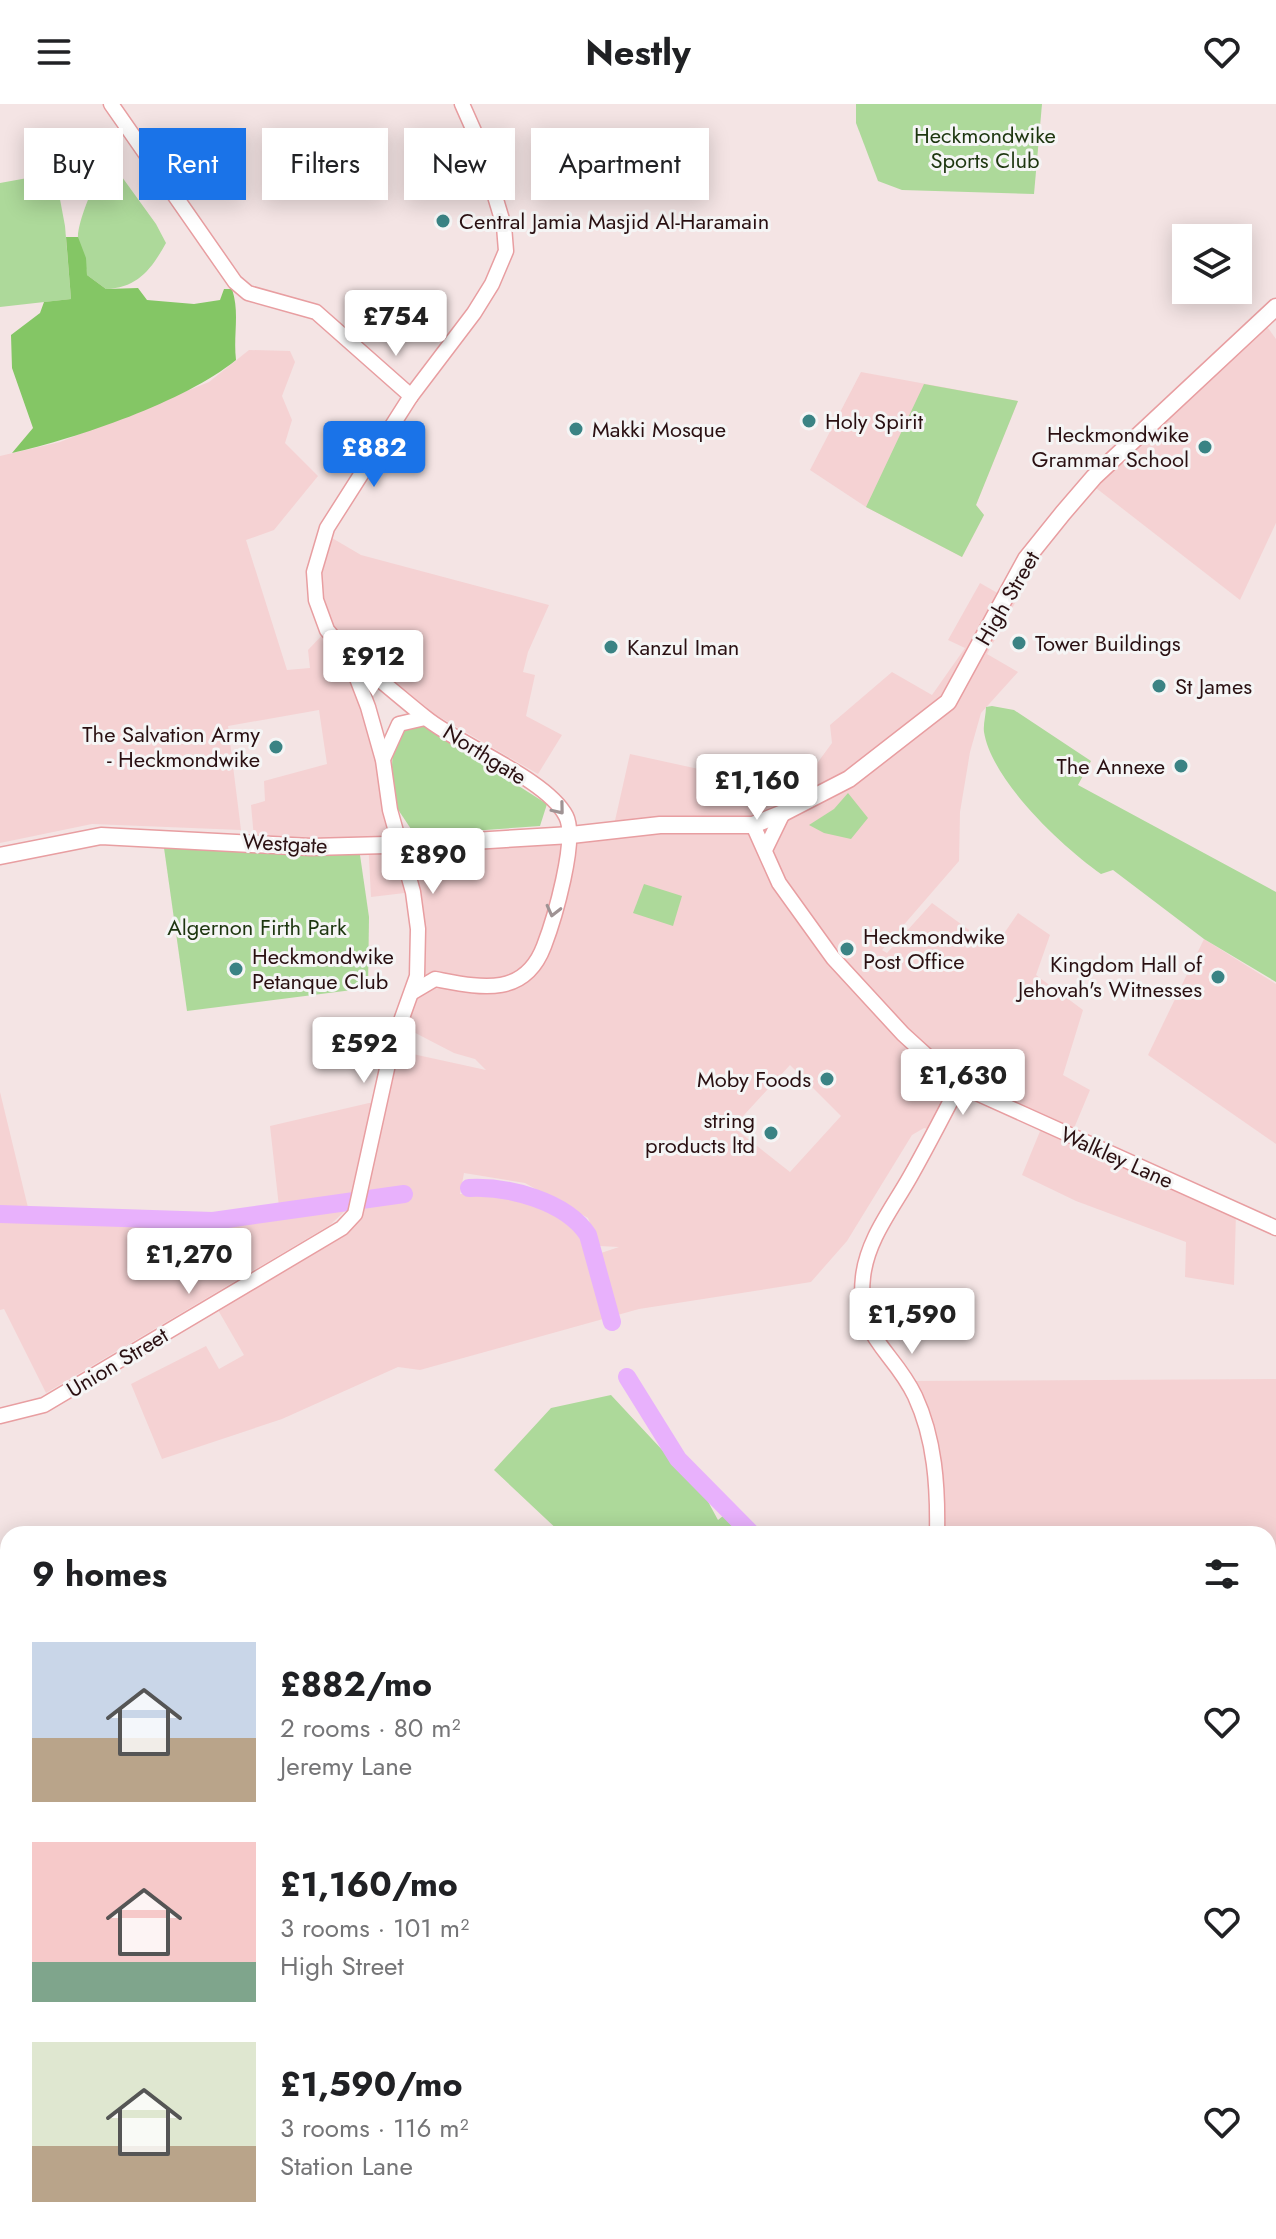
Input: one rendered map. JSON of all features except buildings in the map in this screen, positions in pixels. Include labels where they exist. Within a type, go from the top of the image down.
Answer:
[{"type":"main road","points":[[111,104],[235,282],[248,293],[297,304],[322,318],[411,396]]},
{"type":"main road","points":[[348,655],[327,630],[316,600],[314,572],[327,528],[411,396],[492,284],[506,251],[504,226],[478,140],[462,104]]},
{"type":"main road","name":"High Street","points":[[753,825],[849,779],[948,702],[1026,559],[1063,513],[1094,477],[1276,307]]},
{"type":"main road","name":"Northgate","points":[[348,655],[425,718],[538,788],[566,816],[571,835]]},
{"type":"main road","name":"Union Street","points":[[0,1416],[44,1405],[342,1228],[355,1214],[392,1046],[413,992],[418,954],[413,892],[390,810],[383,760],[348,655]]},
{"type":"main road","points":[[383,760],[388,742],[399,724],[425,718]]},
{"type":"main road","points":[[765,850],[783,813]]},
{"type":"main road","name":"Westgate","points":[[0,856],[101,836],[311,847],[571,835],[660,825],[753,825]]},
{"type":"main road","name":"Walkley Lane","points":[[753,825],[779,883],[805,923],[903,1034],[959,1085],[1276,1228]]},
{"type":"main road","points":[[413,992],[435,979],[482,988],[507,984],[530,971],[546,943],[571,835]]},
{"type":"main road","points":[[418,954],[428,969],[442,980]]},
{"type":"main road","points":[[937,1526],[935,1466],[916,1398],[872,1337],[863,1312],[863,1275],[875,1236],[959,1085]]},
{"type":"shaded area","name":"Heckmondwike Grammar School","points":[[1263,321],[1276,339],[1276,523],[1240,600],[1096,488],[1172,406]]},
{"type":"shaded area","points":[[249,350],[290,351],[295,362],[282,396],[292,420],[285,443],[318,476],[274,530],[246,540],[287,670],[310,668],[308,650],[327,630],[314,572],[332,538],[361,555],[549,605],[528,652],[523,672],[535,675],[526,716],[562,735],[538,774],[360,671],[400,844],[614,825],[630,754],[726,775],[735,781],[763,776],[775,787],[818,762],[832,743],[830,725],[892,672],[932,695],[965,648],[948,640],[980,583],[1015,603],[987,654],[1018,672],[981,713],[970,752],[960,812],[959,861],[882,950],[887,953],[932,903],[994,948],[1018,913],[1050,935],[1036,975],[1083,1010],[1063,1075],[1090,1090],[1072,1133],[1236,1212],[1234,1285],[1185,1277],[1186,1242],[1076,1201],[1022,1175],[1043,1124],[959,1085],[934,1131],[924,1128],[912,1135],[847,1241],[811,1282],[639,1309],[420,1370],[398,1367],[282,1419],[162,1459],[131,1384],[206,1346],[219,1369],[244,1355],[218,1310],[344,1236],[364,1212],[347,1209],[330,1225],[46,1393],[4,1309],[0,1310],[0,1092],[31,1220],[173,1227],[280,1216],[270,1126],[369,1103],[387,1104],[399,1051],[486,1070],[475,1059],[454,1053],[398,1024],[413,992],[413,892],[371,897],[368,839],[291,845],[254,838],[251,805],[265,801],[264,781],[327,764],[319,710],[228,726],[241,830],[92,824],[0,843],[0,456],[60,442],[209,382]],"holes":[[[790,1065],[841,1116],[790,1172],[733,1127]],[[464,1173],[525,1183],[588,1218],[599,1246],[619,1247],[586,1258],[576,1225],[502,1190],[460,1194]]]},
{"type":"shaded area","points":[[861,372],[1018,401],[976,505],[984,515],[962,557],[866,507],[810,470]]},
{"type":"shaded area","points":[[1204,939],[1276,984],[1276,1144],[1148,1055]]},
{"type":"shaded area","points":[[1276,1379],[1276,1526],[937,1526],[935,1466],[907,1381]]},
{"type":"green space","name":"Heckmondwike Sports Club","points":[[856,104],[1042,104],[1034,194],[902,190],[878,181],[856,123]]},
{"type":"green space","points":[[123,178],[156,224],[166,243],[155,261],[135,281],[106,289],[87,275],[78,238],[88,200],[123,200]]},
{"type":"green space","points":[[24,179],[24,200],[60,200],[71,299],[0,307],[0,183]]},
{"type":"green space","points":[[66,237],[78,237],[86,258],[87,275],[106,289],[138,288],[147,300],[194,304],[220,300],[224,289],[232,289],[236,307],[236,360],[188,390],[129,417],[12,453],[33,428],[12,368],[11,335],[40,313],[44,302],[71,299]]},
{"type":"green space","points":[[924,384],[1018,401],[976,505],[984,515],[962,557],[866,507]]},
{"type":"green space","points":[[986,707],[1014,710],[1091,761],[1078,785],[1276,892],[1276,982],[1204,939],[1113,870],[1101,874],[1049,830],[1014,791],[990,751],[984,726]]},
{"type":"green space","points":[[421,724],[547,804],[540,826],[415,835],[397,808],[392,767],[393,744],[406,727]]},
{"type":"green space","points":[[848,793],[868,818],[851,839],[824,833],[809,825],[834,809]]},
{"type":"green space","name":"Algernon Firth Park","points":[[164,848],[360,855],[369,917],[368,988],[187,1011]]},
{"type":"green space","points":[[644,884],[682,896],[673,926],[633,913]]},
{"type":"green space","points":[[611,1395],[705,1496],[718,1520],[729,1511],[746,1526],[554,1526],[494,1470],[551,1408]]},
{"type":"waterway","points":[[469,1188],[501,1190],[535,1198],[566,1213],[578,1223],[588,1235],[612,1322]]},
{"type":"waterway","points":[[0,1214],[213,1221],[404,1194]]},
{"type":"waterway","points":[[627,1377],[678,1459],[744,1526]]},
{"type":"place","name":"Central Jamia Masjid Al-Haramain","points":[[443,221]]},
{"type":"place","name":"Holy Spirit","points":[[809,421]]},
{"type":"place","name":"Makki Mosque","points":[[576,429]]},
{"type":"place","name":"Heckmondwike Grammar School","points":[[1205,447]]},
{"type":"place","name":"Tower Buildings","points":[[1019,643]]},
{"type":"place","name":"Kanzul Iman","points":[[611,647]]},
{"type":"place","name":"St James","points":[[1159,686]]},
{"type":"place","name":"The Salvation Army - Heckmondwike","points":[[276,747]]},
{"type":"place","name":"The Annexe","points":[[1181,766]]},
{"type":"place","name":"Heckmondwike Post Office","points":[[847,949]]},
{"type":"place","name":"Heckmondwike Petanque Club","points":[[236,969]]},
{"type":"place","name":"Kingdom Hall of Jehovah's Witnesses","points":[[1218,977]]},
{"type":"place","name":"Moby Foods","points":[[827,1079]]},
{"type":"place","name":"string products ltd","points":[[771,1133]]}]
